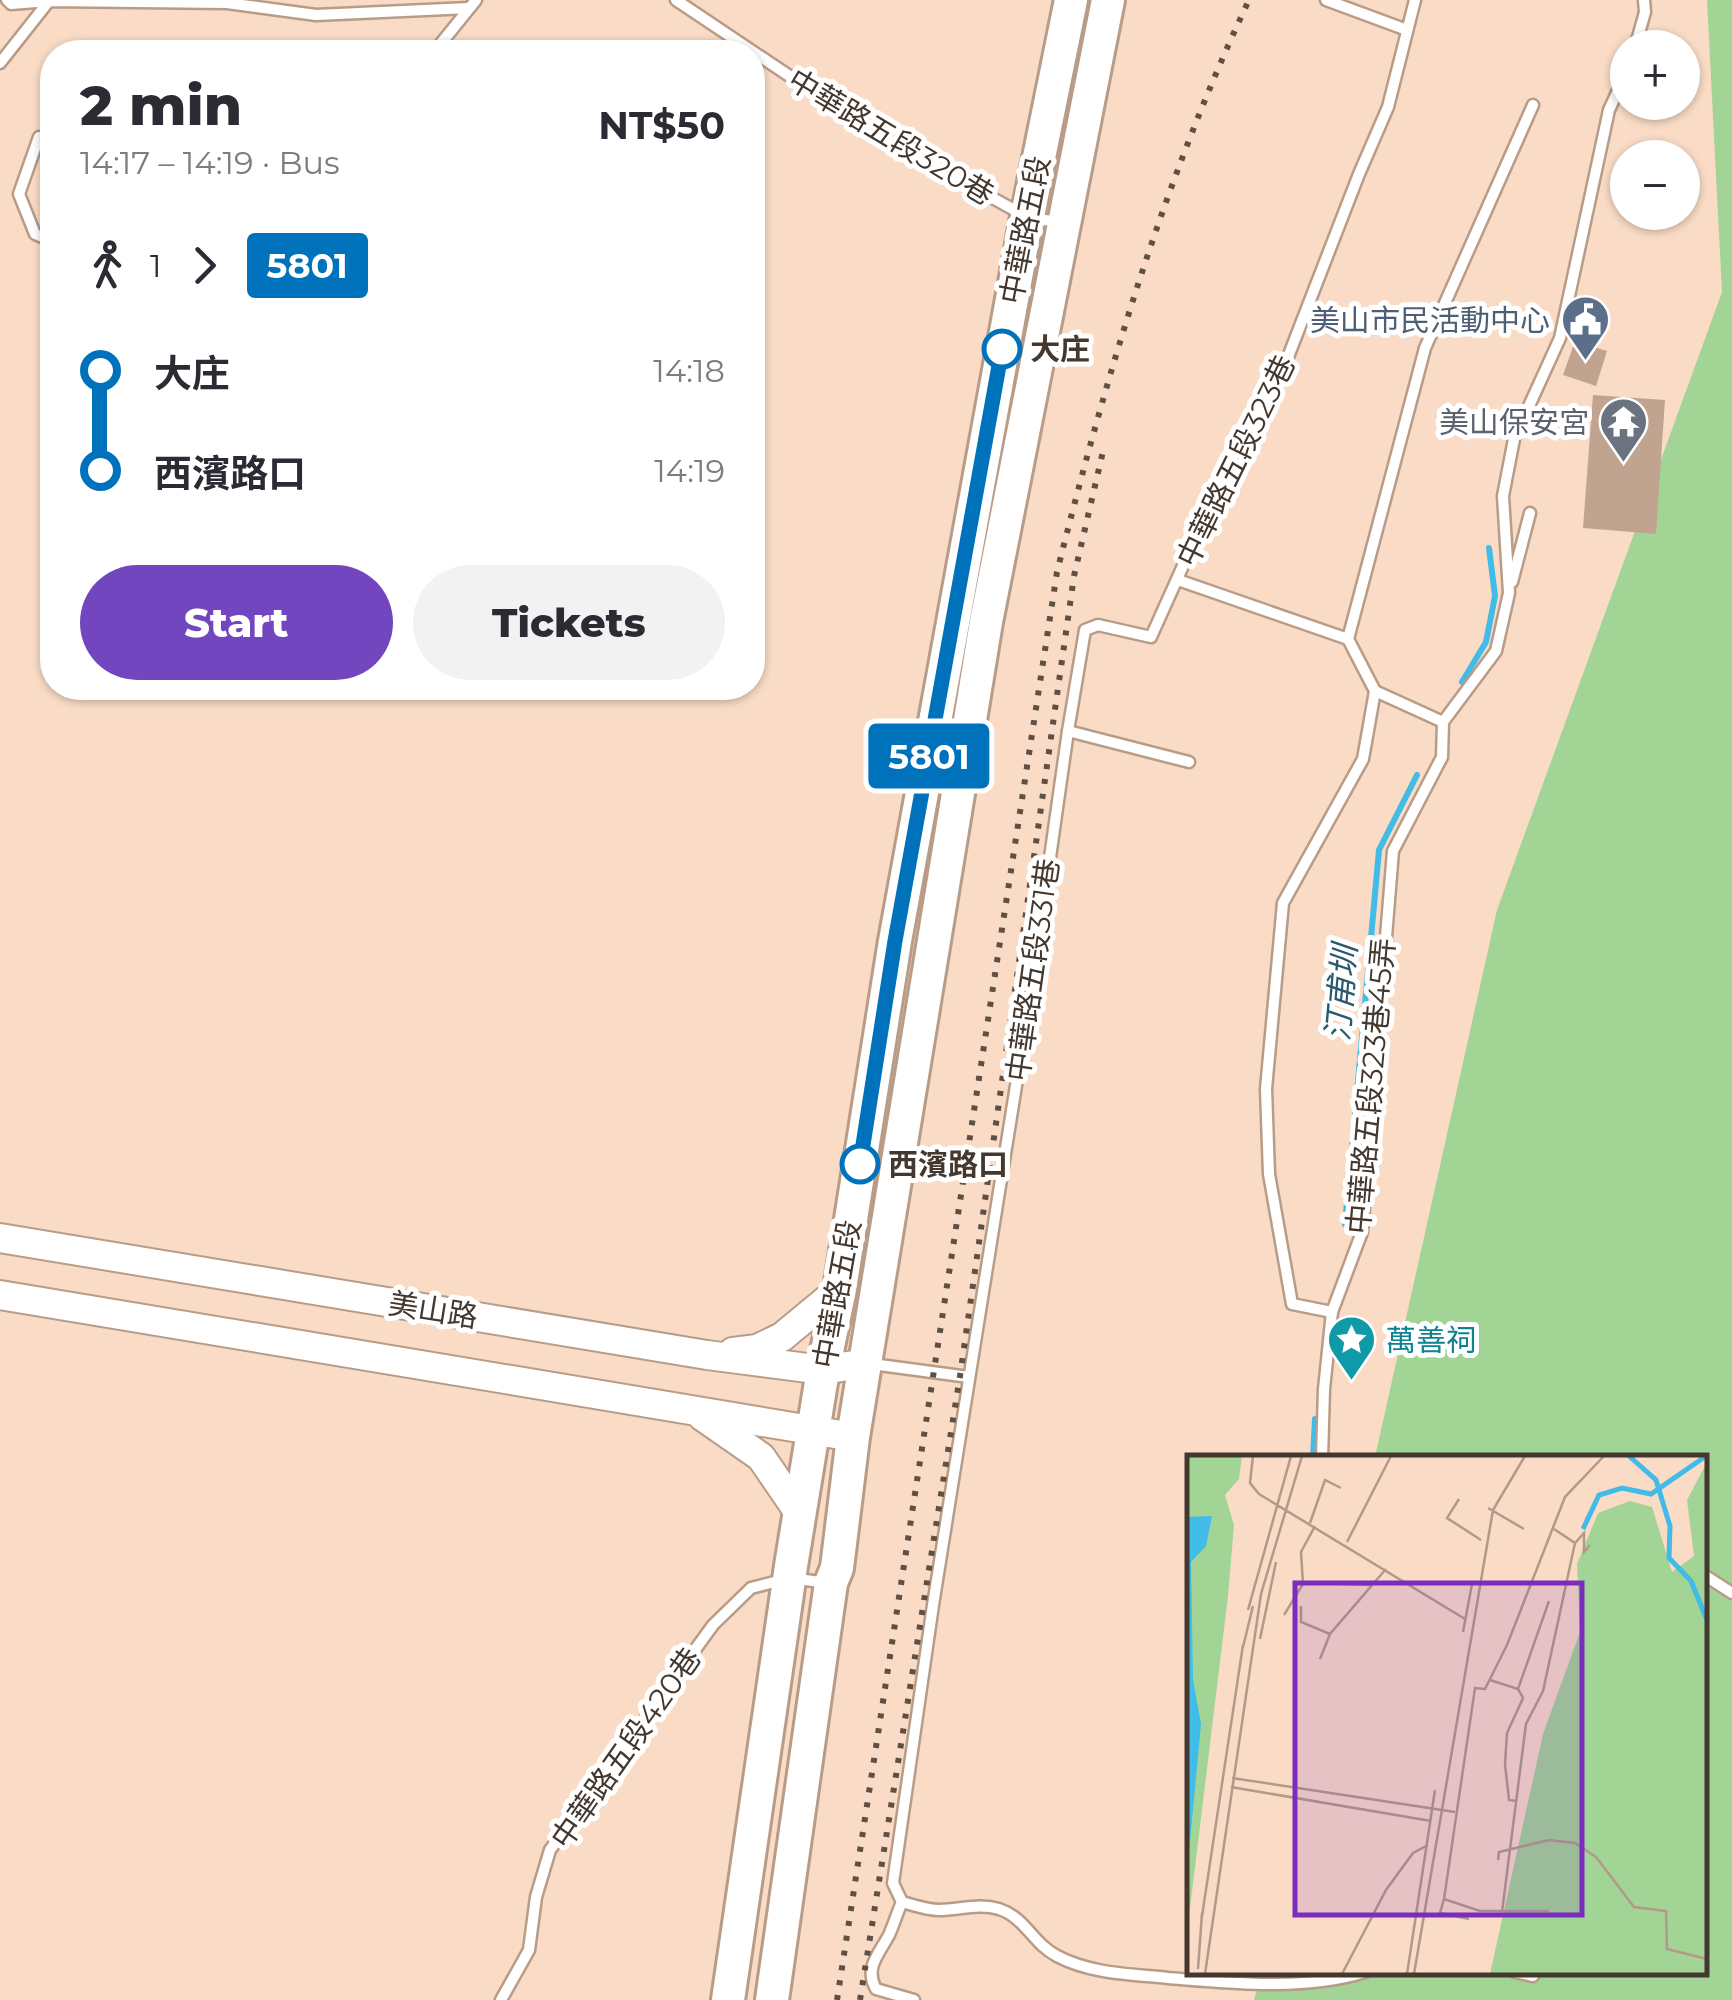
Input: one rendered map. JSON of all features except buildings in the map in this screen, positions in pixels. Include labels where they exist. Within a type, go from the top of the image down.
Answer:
[{"type":"main road","name":"中華路五段","points":[[728,2000],[813,1430],[840,1289],[895,941],[1026,217],[1071,0]]},
{"type":"main road","name":"中華路五段","points":[[772,2000],[853,1436],[986,622],[1108,0]]},
{"type":"street","name":"美山路","points":[[0,1238],[707,1355],[823,1370],[866,1363]]},
{"type":"street","points":[[707,1355],[757,1348],[782,1337],[840,1289]]},
{"type":"street","name":"美山路","points":[[0,1294],[853,1436]]},
{"type":"street","points":[[692,1410],[761,1457],[800,1514]]},
{"type":"lane","points":[[7,0],[11,4],[227,1],[316,15],[472,4]]},
{"type":"lane","name":"中華路五段320巷","points":[[676,0],[736,40]]},
{"type":"lane","points":[[1326,0],[1407,30]]},
{"type":"lane","name":"中華路五段323巷","points":[[1150,638],[1244,430],[1283,370],[1388,106],[1415,0]]},
{"type":"lane","points":[[1640,30],[1646,12],[1644,0]]},
{"type":"lane","points":[[0,63],[49,1]]},
{"type":"lane","points":[[444,40],[472,4]]},
{"type":"lane","name":"中華路五段320巷","points":[[765,60],[873,132],[1026,217],[1063,223]]},
{"type":"lane","points":[[1348,640],[1425,348],[1533,105]]},
{"type":"lane","name":"中華路五段323巷45弄","points":[[1322,1455],[1332,1312],[1362,1232],[1393,851],[1442,757],[1443,722],[1496,651],[1509,592],[1503,496],[1514,439],[1560,338],[1610,108]]},
{"type":"lane","points":[[39,137],[19,194],[35,234],[40,236]]},
{"type":"lane","points":[[1509,592],[1530,513]]},
{"type":"lane","points":[[1178,580],[1348,640],[1375,691],[1443,722]]},
{"type":"lane","name":"中華路五段331巷","points":[[902,1902],[893,1883],[1085,630],[1098,624],[1150,638]]},
{"type":"lane","points":[[1332,1312],[1292,1304],[1269,1174],[1266,1089],[1283,903],[1363,759],[1375,691]]},
{"type":"lane","points":[[1068,730],[1189,762]]},
{"type":"lane","points":[[866,1363],[969,1378]]},
{"type":"lane","name":"中華路五段420巷","points":[[501,2000],[529,1950],[536,1897],[550,1850],[714,1625],[751,1588],[790,1578],[831,1583]]},
{"type":"lane","points":[[1707,1578],[1732,1593]]},
{"type":"lane","points":[[914,2000],[876,1989],[870,1979],[872,1963],[902,1902],[937,1910],[968,1906],[998,1909],[1024,1922],[1036,1942],[1084,1968],[1308,1982],[1348,1975]]},
{"type":"lane","points":[[1530,1975],[1534,1976]]},
{"type":"green space","points":[[1707,0],[1732,0],[1732,2000],[1254,2000],[1260,1975],[1707,1975],[1707,1455],[1375,1455],[1497,910],[1722,292]]},
{"type":"waterway","name":"汀甫圳","points":[[1462,682],[1486,642],[1495,596],[1489,548]]},
{"type":"waterway","name":"汀甫圳","points":[[1345,1224],[1379,850],[1417,775]]},
{"type":"waterway","name":"汀甫圳","points":[[1313,1455],[1315,1419]]},
{"type":"railway","points":[[837,2000],[1057,572],[1139,281],[1190,139],[1249,0]]},
{"type":"railway","points":[[860,2000],[960,1376],[1074,576],[1104,447]]},
{"type":"bus line","name":"5801","points":[[860,1164],[895,941],[1002,349]]},
{"type":"place","name":"大庄","points":[[1002,349]]},
{"type":"place","name":"美山市民活動中心","points":[[1585,362]]},
{"type":"place","name":"美山保安宮","points":[[1624,464]]},
{"type":"place","name":"西濱路口","points":[[860,1164]]},
{"type":"place","name":"萬善祠","points":[[1351,1382]]}]
